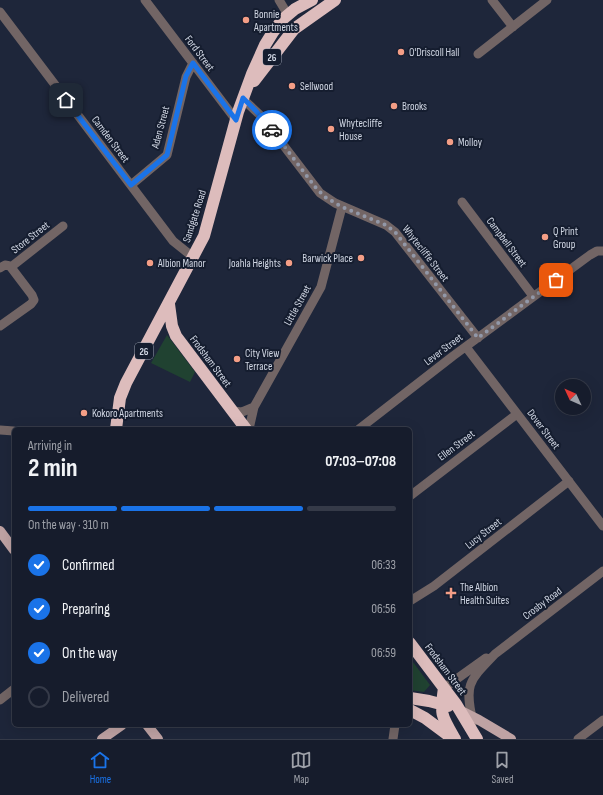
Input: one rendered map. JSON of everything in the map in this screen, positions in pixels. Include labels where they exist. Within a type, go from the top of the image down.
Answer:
[{"type":"highway","name":"Sandgate Road","points":[[116,427],[123,391],[204,236],[236,120],[256,65],[268,39],[277,25],[288,15],[296,4],[312,0]]},
{"type":"highway","name":"Sandgate Road","points":[[244,96],[279,48],[302,23],[335,0]]},
{"type":"highway","points":[[296,4],[302,23]]},
{"type":"highway","points":[[288,15],[302,23]]},
{"type":"highway","name":"Frodsham Street","points":[[169,304],[172,326],[176,336],[245,427]]},
{"type":"highway","name":"Frodsham Street","points":[[412,646],[444,688],[466,713]]},
{"type":"highway","points":[[428,701],[444,688]]},
{"type":"highway","points":[[444,688],[442,704],[443,720],[453,739]]},
{"type":"highway","points":[[412,698],[442,704],[466,713],[477,738]]},
{"type":"highway","points":[[412,712],[434,723],[453,739]]},
{"type":"main road","points":[[0,531],[12,547]]},
{"type":"main road","points":[[466,713],[511,739]]},
{"type":"main road","points":[[102,739],[119,727]]},
{"type":"main road","points":[[149,727],[158,739]]},
{"type":"street","name":"Ford Street","points":[[145,0],[236,120]]},
{"type":"street","points":[[279,0],[288,15]]},
{"type":"street","points":[[492,0],[513,26]]},
{"type":"street","points":[[478,54],[547,0]]},
{"type":"street","name":"Camden Street","points":[[0,12],[172,241],[193,257]]},
{"type":"street","name":"Aden Street","points":[[131,185],[167,155],[186,76],[193,63]]},
{"type":"street","name":"Whytecliffe Street","points":[[244,96],[320,193],[330,201],[386,225],[395,232],[478,338]]},
{"type":"street","name":"Campbell Street","points":[[462,202],[533,296]]},
{"type":"street","name":"Little Street","points":[[249,427],[254,406],[321,287],[342,207]]},
{"type":"street","name":"Store Street","points":[[11,267],[63,226]]},
{"type":"street","name":"Lever Street","points":[[362,427],[533,296],[590,255],[603,251]]},
{"type":"street","name":"Store Street","points":[[0,268],[6,264],[11,267],[32,295],[34,300],[31,304],[0,326]]},
{"type":"street","name":"Dover Street","points":[[466,347],[603,526]]},
{"type":"street","points":[[233,411],[242,412],[254,406]]},
{"type":"street","name":"Ellen Street","points":[[412,494],[517,414]]},
{"type":"street","points":[[0,430],[12,432]]},
{"type":"street","name":"Lucy Street","points":[[412,600],[434,586],[568,481]]},
{"type":"street","name":"Crosby Road","points":[[466,713],[470,684],[480,670],[495,654],[603,571]]},
{"type":"street","name":"Crosby Road","points":[[444,688],[478,663],[495,654]]},
{"type":"street","points":[[0,700],[12,691]]},
{"type":"street","points":[[578,739],[603,720]]},
{"type":"green space","points":[[167,335],[195,372],[190,382],[151,363]]},
{"type":"green space","points":[[412,661],[430,685],[424,692],[412,690]]},
{"type":"way so far","points":[[272,130],[320,193],[330,201],[342,207],[386,225],[398,235],[478,338],[556,280]]},
{"type":"place","name":"Bonnie Apartments","points":[[246,20]]},
{"type":"place","name":"O'Driscoll Hall","points":[[401,52]]},
{"type":"place","name":"Sellwood","points":[[292,86]]},
{"type":"place","name":"Brooks","points":[[394,106]]},
{"type":"place","name":"Whytecliffe House","points":[[331,129]]},
{"type":"place","name":"Molloy","points":[[450,142]]},
{"type":"place","name":"Q Print Group","points":[[545,237]]},
{"type":"place","name":"Barwick Place","points":[[361,258]]},
{"type":"place","name":"Albion Manor","points":[[150,263]]},
{"type":"place","name":"Joahla Heights","points":[[289,263]]},
{"type":"place","name":"City View Terrace","points":[[237,359]]},
{"type":"place","name":"Kokoro Apartments","points":[[84,413]]},
{"type":"place","name":"The Albion Health Suites","points":[[451,593]]},
{"type":"route","points":[[66,100],[131,185],[167,155],[186,76],[193,63],[236,120],[243,98],[272,130]]}]
